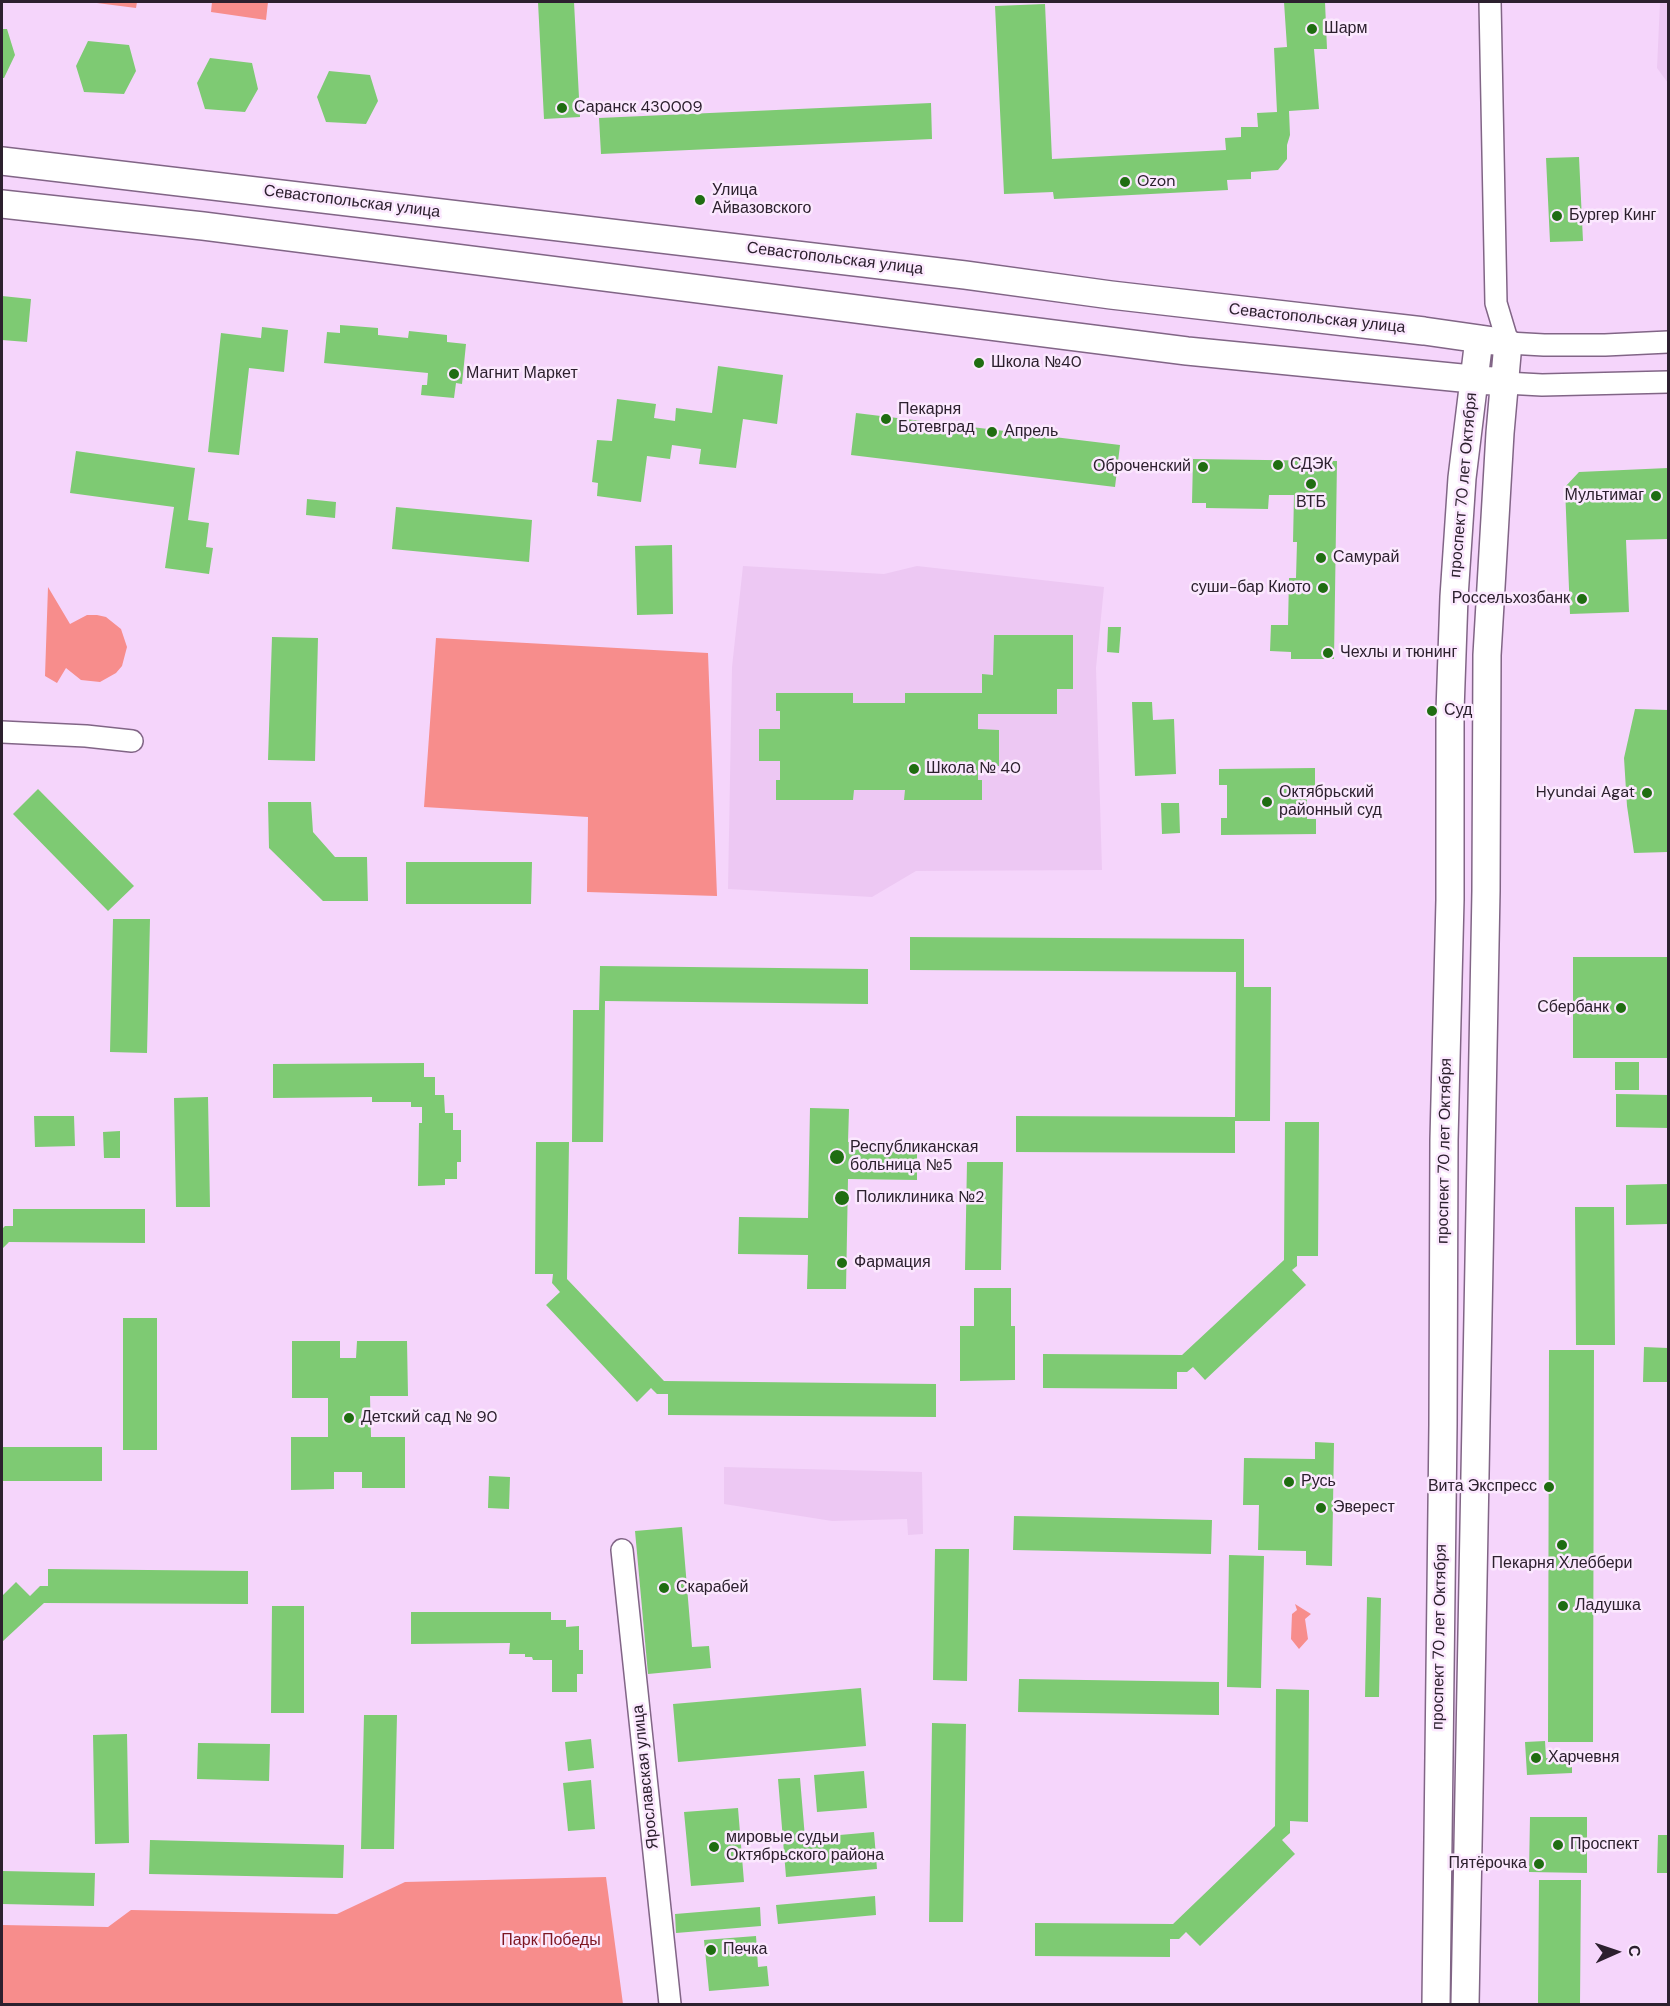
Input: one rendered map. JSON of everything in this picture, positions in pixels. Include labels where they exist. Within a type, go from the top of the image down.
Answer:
[{"type":"main road","name":"Севастопольская улица","points":[[2,161],[920,270],[1111,296],[1424,331],[1508,343]]},
{"type":"main road","points":[[2,204],[203,226],[1187,351],[1505,383]]},
{"type":"main road","name":"проспект 70 лет Октября","points":[[1437,2004],[1444,1154],[1450,900],[1450,711],[1454,597],[1462,478],[1479,339]]},
{"type":"main road","name":"проспект 70 лет Октября","points":[[1466,2004],[1486,891],[1488,632],[1508,343]]},
{"type":"main road","points":[[1450,900],[1486,891]]},
{"type":"main road","points":[[1444,1154],[1480,1154]]},
{"type":"main road","points":[[1443,1425],[1475,1425]]},
{"type":"main road","points":[[1438,1794],[1469,1794]]},
{"type":"main road","points":[[1437,1837],[1468,1836]]},
{"type":"street","name":"проспект 70 лет Октября","points":[[1490,2],[1496,303],[1508,343]]},
{"type":"street","name":"проспект 70 лет Октября","points":[[1479,339],[1496,303]]},
{"type":"street","name":"Севастопольская улица","points":[[1508,343],[1605,345],[1668,342]]},
{"type":"street","points":[[1505,383],[1542,385],[1668,381]]},
{"type":"street","points":[[2,732],[86,736],[132,741]]},
{"type":"street","name":"Ярославская улица","points":[[622,1550],[670,2004]]},
{"type":"shaded area","points":[[1660,2],[1668,2],[1668,83],[1657,68]]},
{"type":"shaded area","name":"Школа № 40","points":[[743,566],[884,574],[917,566],[1104,587],[1096,668],[1102,870],[916,871],[872,897],[728,889],[732,667]]},
{"type":"shaded area","points":[[724,1467],[922,1472],[923,1534],[908,1535],[907,1519],[832,1521],[724,1504]]},
{"type":"green space","points":[[89,2],[137,2],[136,8]]},
{"type":"green space","points":[[212,2],[268,2],[266,20],[211,12]]},
{"type":"green space","points":[[48,587],[70,624],[87,615],[97,615],[106,617],[121,629],[127,647],[122,666],[116,673],[100,682],[81,680],[66,668],[57,683],[45,676]]},
{"type":"green space","points":[[436,638],[708,653],[717,896],[587,892],[588,817],[424,807]]},
{"type":"green space","points":[[1295,1604],[1311,1614],[1305,1619],[1308,1639],[1299,1649],[1291,1639],[1292,1614],[1297,1610]]},
{"type":"green space","name":"Парк Победы","points":[[606,1877],[623,2004],[2,2004],[2,1925],[108,1927],[131,1910],[337,1914],[405,1882]]},
{"type":"building","points":[[538,2],[574,2],[580,117],[544,119]]},
{"type":"building","points":[[1284,2],[1325,2],[1327,49],[1314,49],[1319,109],[1289,111],[1290,135],[1287,159],[1278,170],[1251,172],[1251,179],[1227,180],[1228,190],[1054,199],[1053,192],[1004,194],[995,6],[1045,4],[1052,159],[1226,150],[1225,138],[1241,137],[1241,127],[1258,127],[1257,113],[1277,112],[1274,48],[1287,47]]},
{"type":"building","points":[[2,29],[7,29],[15,55],[4,78],[2,78]]},
{"type":"building","points":[[88,41],[129,45],[136,71],[124,94],[84,92],[76,66]]},
{"type":"building","points":[[210,58],[252,63],[258,89],[245,112],[205,109],[197,83]]},
{"type":"building","points":[[329,71],[370,75],[378,101],[366,124],[326,122],[317,97]]},
{"type":"building","points":[[931,103],[932,139],[601,154],[599,118]]},
{"type":"building","points":[[1579,157],[1583,241],[1550,242],[1546,158]]},
{"type":"building","points":[[2,296],[31,299],[27,342],[2,340]]},
{"type":"building","points":[[340,325],[378,328],[378,335],[408,338],[409,331],[447,335],[447,342],[466,344],[462,384],[456,383],[454,398],[421,395],[422,385],[427,385],[428,373],[324,363],[327,332],[340,333]]},
{"type":"building","points":[[262,327],[288,330],[284,372],[249,368],[239,455],[208,452],[221,333],[261,338]]},
{"type":"building","points":[[718,366],[783,375],[777,424],[743,419],[736,468],[699,464],[701,449],[672,445],[670,459],[647,456],[641,502],[597,496],[598,483],[592,482],[597,440],[612,441],[617,399],[656,404],[654,418],[675,421],[676,408],[712,413]]},
{"type":"building","points":[[856,413],[1120,445],[1115,487],[851,455]]},
{"type":"building","points":[[76,451],[195,468],[188,520],[209,523],[206,547],[213,548],[209,574],[165,568],[174,507],[70,493]]},
{"type":"building","points":[[1193,459],[1337,461],[1334,659],[1291,659],[1291,652],[1270,651],[1271,625],[1288,625],[1289,578],[1296,578],[1297,542],[1293,542],[1294,495],[1269,495],[1268,509],[1206,508],[1206,503],[1192,503]]},
{"type":"building","points":[[1668,468],[1668,539],[1626,540],[1629,612],[1570,614],[1565,487],[1579,472]]},
{"type":"building","points":[[307,499],[336,502],[335,518],[306,515]]},
{"type":"building","points":[[396,507],[532,520],[529,562],[392,549]]},
{"type":"building","points":[[672,545],[673,614],[637,615],[635,546]]},
{"type":"building","points":[[1108,627],[1121,627],[1119,653],[1107,652]]},
{"type":"building","points":[[994,635],[1073,635],[1073,689],[1057,689],[1057,714],[978,714],[978,729],[999,730],[999,766],[978,766],[978,780],[982,780],[982,800],[904,800],[905,790],[854,790],[853,800],[776,800],[776,780],[780,780],[780,761],[759,761],[759,729],[780,729],[780,711],[776,711],[776,693],[853,693],[853,703],[905,703],[905,693],[982,693],[982,674],[993,675]]},
{"type":"building","points":[[272,637],[318,638],[315,761],[268,760]]},
{"type":"building","points":[[1132,702],[1152,702],[1153,720],[1174,719],[1176,774],[1135,776]]},
{"type":"building","name":"Hyundai Agat","points":[[1635,709],[1668,710],[1668,852],[1634,853],[1627,806],[1624,758]]},
{"type":"building","name":"Октябрьский районный суд","points":[[1315,768],[1315,787],[1307,787],[1307,819],[1316,819],[1316,834],[1221,835],[1221,818],[1227,818],[1227,785],[1219,785],[1219,769]]},
{"type":"building","points":[[38,789],[134,886],[108,911],[13,814]]},
{"type":"building","points":[[268,802],[311,802],[313,832],[335,857],[367,857],[368,901],[323,901],[269,848]]},
{"type":"building","points":[[1161,803],[1179,803],[1180,833],[1162,834]]},
{"type":"building","points":[[406,862],[532,862],[531,904],[406,904]]},
{"type":"building","points":[[113,919],[150,919],[147,1053],[110,1052]]},
{"type":"building","points":[[910,937],[1244,939],[1244,987],[1271,987],[1270,1121],[1235,1121],[1235,1153],[1016,1152],[1016,1116],[1235,1117],[1236,972],[910,970]]},
{"type":"building","name":"Сбербанк","points":[[1573,957],[1668,957],[1668,1058],[1573,1058]]},
{"type":"building","points":[[600,966],[868,969],[868,1004],[605,1001],[603,1142],[572,1142],[573,1010],[599,1010]]},
{"type":"building","points":[[1615,1062],[1639,1062],[1639,1090],[1615,1090]]},
{"type":"building","points":[[424,1063],[424,1077],[435,1077],[435,1095],[444,1095],[445,1113],[453,1113],[453,1130],[461,1130],[461,1162],[457,1162],[457,1179],[445,1179],[445,1185],[418,1186],[419,1123],[422,1123],[422,1107],[411,1107],[411,1102],[372,1102],[372,1097],[273,1098],[273,1064]]},
{"type":"building","points":[[1616,1094],[1668,1095],[1668,1128],[1616,1127]]},
{"type":"building","points":[[208,1097],[210,1207],[176,1207],[174,1098]]},
{"type":"building","points":[[810,1108],[849,1109],[848,1142],[917,1143],[917,1180],[848,1179],[846,1289],[807,1289],[808,1255],[738,1254],[739,1217],[808,1218]]},
{"type":"building","points":[[34,1116],[74,1116],[75,1146],[35,1147]]},
{"type":"building","points":[[1285,1122],[1319,1122],[1318,1256],[1297,1256],[1297,1266],[1292,1270],[1306,1285],[1205,1380],[1193,1367],[1187,1372],[1177,1372],[1177,1389],[1043,1388],[1043,1354],[1182,1355],[1284,1260]]},
{"type":"building","points":[[120,1131],[120,1158],[104,1158],[103,1132]]},
{"type":"building","points":[[536,1142],[569,1142],[567,1279],[664,1381],[936,1384],[936,1417],[668,1415],[668,1394],[657,1394],[651,1388],[637,1402],[546,1305],[560,1292],[552,1283],[553,1274],[535,1274]]},
{"type":"building","points":[[967,1162],[1003,1162],[1001,1270],[965,1270]]},
{"type":"building","points":[[1668,1184],[1668,1224],[1626,1225],[1626,1185]]},
{"type":"building","points":[[1575,1207],[1614,1207],[1615,1345],[1576,1345]]},
{"type":"building","points":[[13,1209],[145,1209],[145,1243],[9,1242],[2,1249],[2,1229],[5,1226],[13,1226]]},
{"type":"building","points":[[974,1288],[1011,1288],[1011,1326],[1015,1326],[1015,1380],[960,1381],[960,1326],[974,1326]]},
{"type":"building","points":[[123,1318],[157,1318],[157,1450],[123,1450]]},
{"type":"building","name":"Детский сад № 90","points":[[292,1341],[340,1341],[340,1358],[356,1358],[357,1341],[407,1341],[408,1396],[370,1396],[371,1437],[405,1437],[405,1488],[362,1488],[362,1472],[334,1472],[334,1489],[291,1490],[291,1437],[328,1437],[328,1398],[292,1398]]},
{"type":"building","points":[[1644,1347],[1668,1348],[1668,1382],[1643,1382]]},
{"type":"building","points":[[1549,1350],[1594,1350],[1593,1742],[1548,1742]]},
{"type":"building","name":"Русь","points":[[1315,1442],[1334,1443],[1332,1566],[1306,1565],[1306,1551],[1258,1550],[1259,1505],[1243,1505],[1244,1458],[1315,1459]]},
{"type":"building","points":[[2,1447],[102,1447],[102,1481],[2,1481]]},
{"type":"building","points":[[489,1476],[510,1477],[509,1509],[488,1508]]},
{"type":"building","points":[[1014,1516],[1212,1520],[1211,1554],[1013,1550]]},
{"type":"building","name":"Скарабей","points":[[682,1527],[692,1647],[709,1646],[711,1668],[648,1674],[635,1531]]},
{"type":"building","points":[[935,1549],[969,1549],[967,1681],[933,1680]]},
{"type":"building","points":[[1229,1555],[1264,1556],[1261,1688],[1227,1687]]},
{"type":"building","points":[[48,1569],[248,1571],[248,1604],[44,1603],[2,1642],[2,1596],[16,1582],[30,1596],[40,1586],[48,1586]]},
{"type":"building","points":[[1367,1597],[1381,1598],[1379,1697],[1365,1697]]},
{"type":"building","points":[[272,1606],[304,1606],[304,1713],[271,1713]]},
{"type":"building","points":[[411,1612],[551,1612],[551,1620],[566,1620],[566,1627],[579,1626],[579,1650],[583,1650],[583,1674],[577,1674],[577,1692],[552,1692],[552,1660],[533,1660],[532,1657],[525,1657],[525,1654],[509,1654],[510,1643],[411,1644]]},
{"type":"building","points":[[1019,1679],[1219,1682],[1219,1715],[1018,1712]]},
{"type":"building","points":[[861,1688],[866,1746],[678,1762],[673,1704]]},
{"type":"building","points":[[1276,1689],[1309,1690],[1308,1822],[1290,1821],[1290,1833],[1282,1840],[1295,1854],[1200,1946],[1186,1932],[1179,1939],[1170,1939],[1170,1957],[1035,1956],[1035,1923],[1173,1924],[1275,1826]]},
{"type":"building","points":[[364,1715],[397,1715],[394,1849],[361,1849]]},
{"type":"building","points":[[932,1723],[966,1724],[963,1922],[929,1922]]},
{"type":"building","points":[[127,1734],[129,1843],[95,1844],[93,1735]]},
{"type":"building","points":[[591,1739],[594,1768],[568,1771],[565,1742]]},
{"type":"building","name":"Харчевня","points":[[1545,1741],[1546,1758],[1572,1757],[1572,1773],[1527,1775],[1525,1742]]},
{"type":"building","points":[[198,1743],[270,1744],[269,1781],[197,1779]]},
{"type":"building","points":[[864,1771],[867,1808],[817,1812],[814,1775]]},
{"type":"building","points":[[800,1778],[805,1838],[874,1832],[877,1869],[786,1877],[778,1779]]},
{"type":"building","points":[[591,1780],[595,1829],[568,1831],[563,1783]]},
{"type":"building","name":"мировые судьи Октябрьского района","points":[[738,1808],[744,1882],[691,1886],[684,1812]]},
{"type":"building","name":"Проспект","points":[[1530,1817],[1587,1817],[1587,1873],[1529,1872]]},
{"type":"building","points":[[1658,1835],[1668,1835],[1668,1873],[1657,1873]]},
{"type":"building","points":[[150,1840],[344,1845],[343,1878],[149,1874]]},
{"type":"building","points":[[2,1871],[95,1873],[94,1906],[2,1904]]},
{"type":"building","points":[[1539,1880],[1581,1880],[1580,2004],[1538,2004]]},
{"type":"building","points":[[875,1896],[876,1915],[778,1924],[776,1905]]},
{"type":"building","points":[[760,1907],[761,1926],[676,1933],[675,1914]]},
{"type":"building","points":[[756,1936],[758,1967],[767,1966],[769,1986],[709,1991],[704,1940]]},
{"type":"place","name":"Шарм","points":[[1312,29]]},
{"type":"place","name":"Саранск 430009","points":[[562,108]]},
{"type":"place","name":"Ozon","points":[[1125,182]]},
{"type":"place","name":"Улица Айвазовского","points":[[700,200]]},
{"type":"place","name":"Бургер Кинг","points":[[1557,216]]},
{"type":"place","name":"Школа №40","points":[[979,363]]},
{"type":"place","name":"Магнит Маркет","points":[[454,374]]},
{"type":"place","name":"Пекарня Ботевград","points":[[886,419]]},
{"type":"place","name":"Апрель","points":[[992,432]]},
{"type":"place","name":"СДЭК","points":[[1278,465]]},
{"type":"place","name":"Оброченский","points":[[1203,467]]},
{"type":"place","name":"ВТБ","points":[[1311,484]]},
{"type":"place","name":"Мультимаг","points":[[1656,496]]},
{"type":"place","name":"Самурай","points":[[1321,558]]},
{"type":"place","name":"суши-бар Киото","points":[[1323,588]]},
{"type":"place","name":"Россельхозбанк","points":[[1582,599]]},
{"type":"place","name":"Чехлы и тюнинг","points":[[1328,653]]},
{"type":"place","name":"Суд","points":[[1432,711]]},
{"type":"place","name":"Школа № 40","points":[[914,769]]},
{"type":"place","name":"Hyundai Agat","points":[[1647,793]]},
{"type":"place","name":"Октябрьский районный суд","points":[[1267,802]]},
{"type":"place","name":"Сбербанк","points":[[1621,1008]]},
{"type":"place","name":"Республиканская больница №5","points":[[837,1157]]},
{"type":"place","name":"Поликлиника №2","points":[[842,1198]]},
{"type":"place","name":"Фармация","points":[[842,1263]]},
{"type":"place","name":"Детский сад № 90","points":[[349,1418]]},
{"type":"place","name":"Русь","points":[[1289,1482]]},
{"type":"place","name":"Вита Экспресс","points":[[1549,1487]]},
{"type":"place","name":"Эверест","points":[[1321,1508]]},
{"type":"place","name":"Пекарня Хлеббери","points":[[1562,1545]]},
{"type":"place","name":"Скарабей","points":[[664,1588]]},
{"type":"place","name":"Ладушка","points":[[1563,1606]]},
{"type":"place","name":"Харчевня","points":[[1536,1758]]},
{"type":"place","name":"Проспект","points":[[1558,1845]]},
{"type":"place","name":"мировые судьи Октябрьского района","points":[[714,1847]]},
{"type":"place","name":"Пятёрочка","points":[[1539,1864]]},
{"type":"place","name":"Печка","points":[[711,1950]]}]
